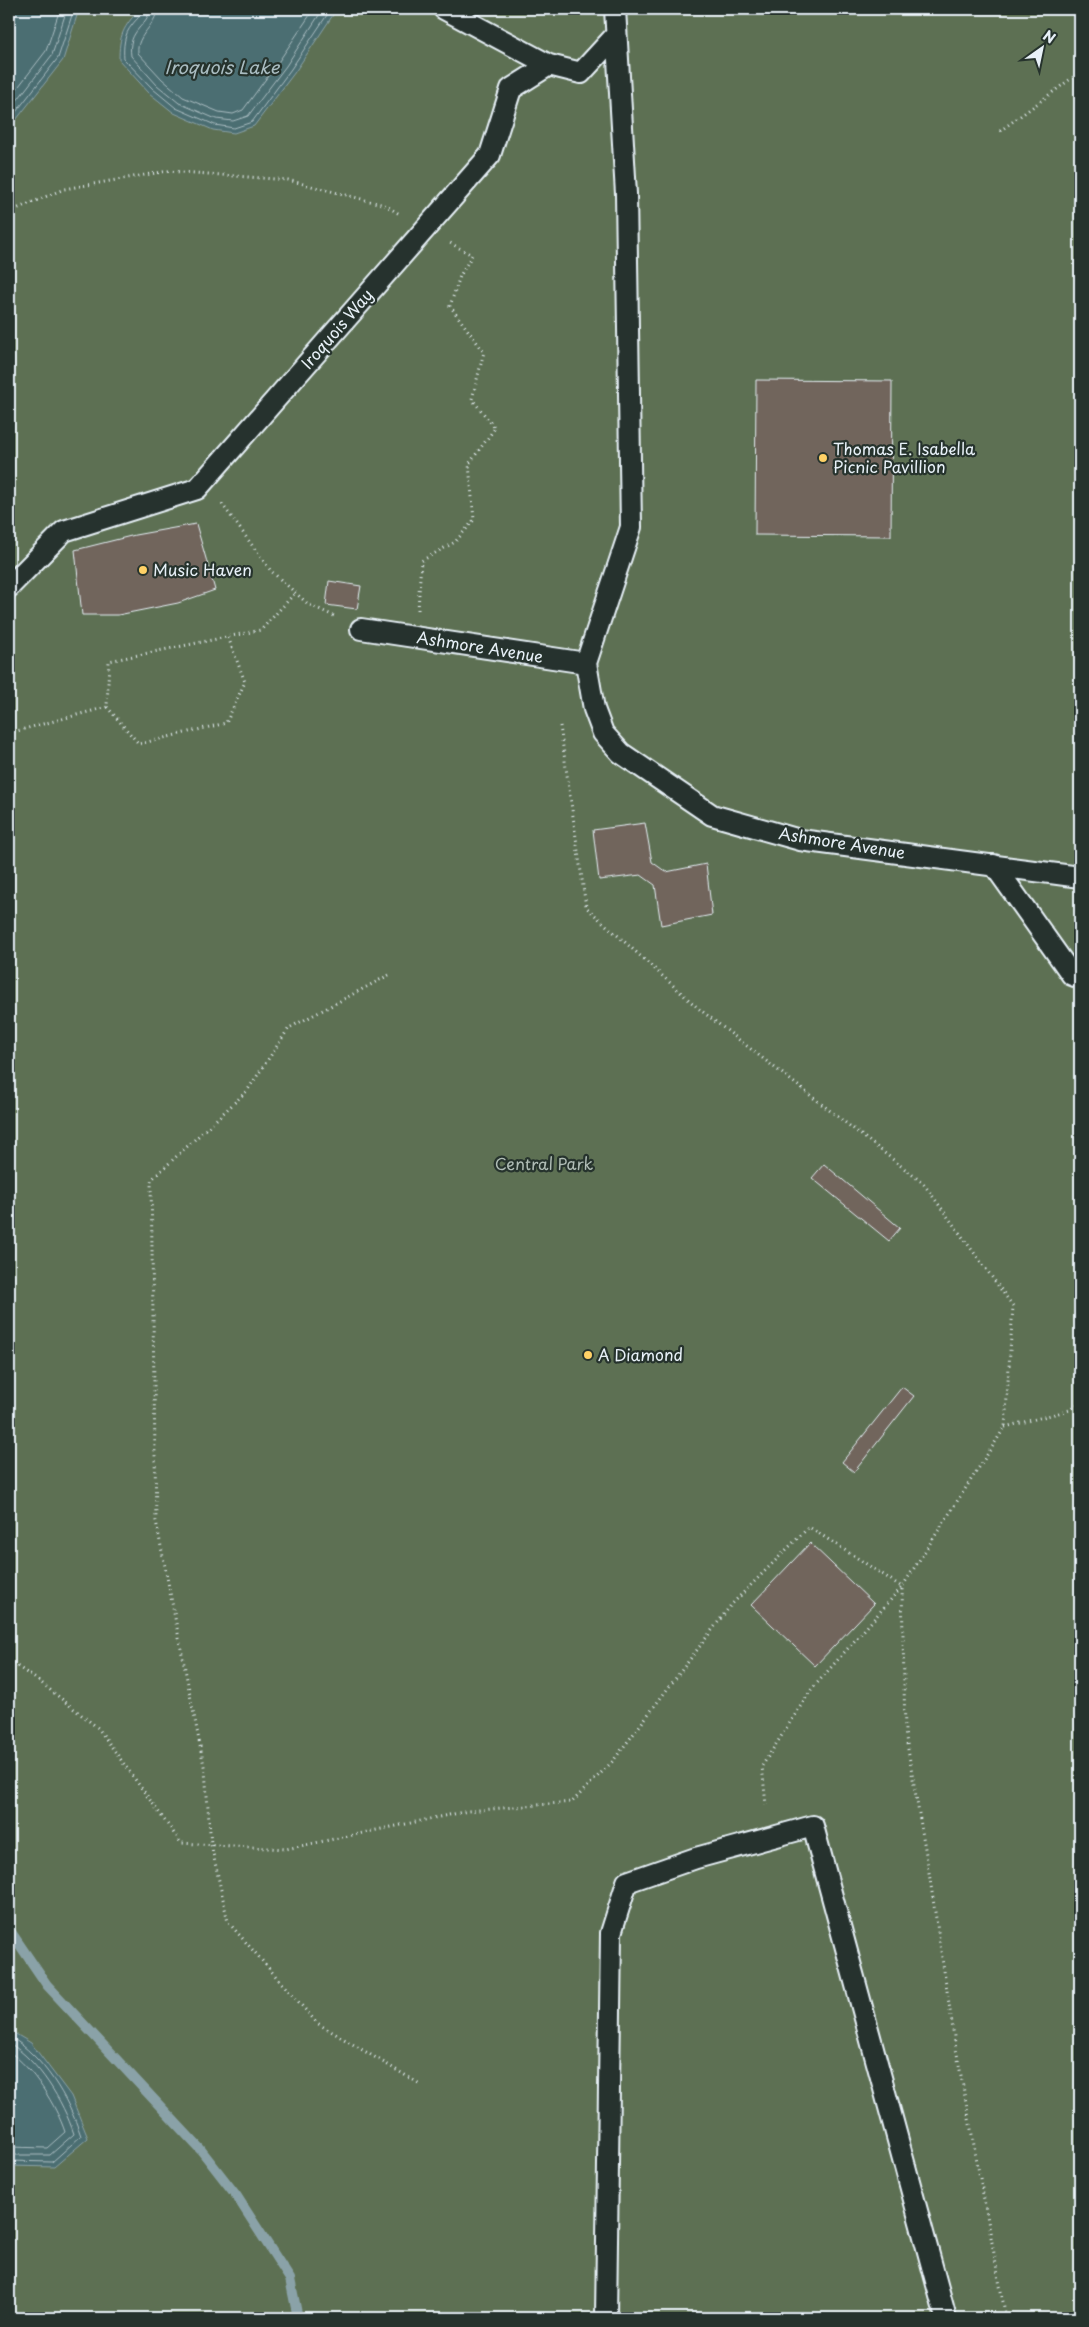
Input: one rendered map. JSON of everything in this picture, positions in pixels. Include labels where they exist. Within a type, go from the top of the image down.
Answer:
[{"type":"lane","points":[[444,9],[549,66],[581,74],[616,35]]},
{"type":"lane","points":[[586,663],[631,528],[626,194],[615,9]]},
{"type":"lane","name":"Iroquois Way","points":[[9,587],[64,531],[197,489],[490,155],[511,89],[549,66]]},
{"type":"lane","name":"Ashmore Avenue","points":[[361,629],[586,663],[594,709],[603,733],[621,753],[712,815],[800,840],[1080,877]]},
{"type":"lane","points":[[994,865],[1072,975],[1080,978]]},
{"type":"lane","points":[[606,2318],[611,1933],[627,1882],[696,1858],[813,1826],[946,2318]]},
{"type":"path","points":[[1000,131],[1080,72]]},
{"type":"path","points":[[9,212],[64,189],[168,171],[288,180],[384,206],[472,254],[460,276],[450,306],[484,352],[472,399],[494,428],[469,464],[474,520],[455,542],[421,561],[418,614]]},
{"type":"path","points":[[210,475],[224,509],[271,570],[308,604],[361,629]]},
{"type":"path","points":[[228,637],[245,682],[226,724],[139,744],[107,707],[109,661],[261,630],[296,592]]},
{"type":"path","points":[[9,733],[107,707]]},
{"type":"path","points":[[560,726],[586,908],[698,1008],[923,1183],[1013,1306],[1005,1427],[902,1587],[811,1690],[762,1766],[766,1805]]},
{"type":"path","points":[[389,975],[289,1028],[247,1091],[151,1180],[156,1521],[205,1771],[211,1844],[228,1922],[317,2023],[420,2084]]},
{"type":"path","points":[[1005,1427],[1070,1410],[1080,1404]]},
{"type":"path","points":[[9,1661],[39,1681],[98,1728],[181,1843],[286,1849],[468,1812],[572,1802],[613,1761],[731,1605],[809,1527],[902,1587]]},
{"type":"path","points":[[902,1587],[905,1732],[955,2043],[1006,2318]]},
{"type":"green space","name":"Central Park","points":[[9,9],[1080,9],[1080,2318],[9,2318]]},
{"type":"water","points":[[9,9],[79,9],[63,60],[9,129]]},
{"type":"water","name":"Iroquois Lake","points":[[140,9],[337,9],[295,72],[254,126],[234,133],[213,130],[174,113],[149,93],[119,60],[123,32]]},
{"type":"water","points":[[9,2030],[31,2043],[71,2096],[88,2138],[54,2167],[9,2166]]},
{"type":"building","name":"Thomas E. Isabella Picnic Pavillion","points":[[756,380],[892,381],[891,536],[755,535]]},
{"type":"building","name":"Music Haven","points":[[196,524],[215,590],[178,603],[118,615],[82,615],[75,550],[135,535]]},
{"type":"building","points":[[329,581],[361,586],[357,609],[326,605]]},
{"type":"building","points":[[645,823],[652,862],[666,872],[706,864],[712,915],[661,925],[655,885],[641,875],[599,880],[593,830]]},
{"type":"building","points":[[824,1164],[900,1228],[889,1241],[812,1178]]},
{"type":"building","points":[[902,1387],[914,1396],[854,1472],[842,1462]]},
{"type":"building","points":[[810,1543],[874,1604],[815,1666],[751,1605]]},
{"type":"waterway","points":[[9,1929],[47,1985],[201,2150],[236,2195],[290,2279],[298,2318]]},
{"type":"place","name":"Thomas E. Isabella Picnic Pavillion","points":[[823,458]]},
{"type":"place","name":"Music Haven","points":[[143,570]]},
{"type":"place","name":"A Diamond","points":[[588,1355]]}]
